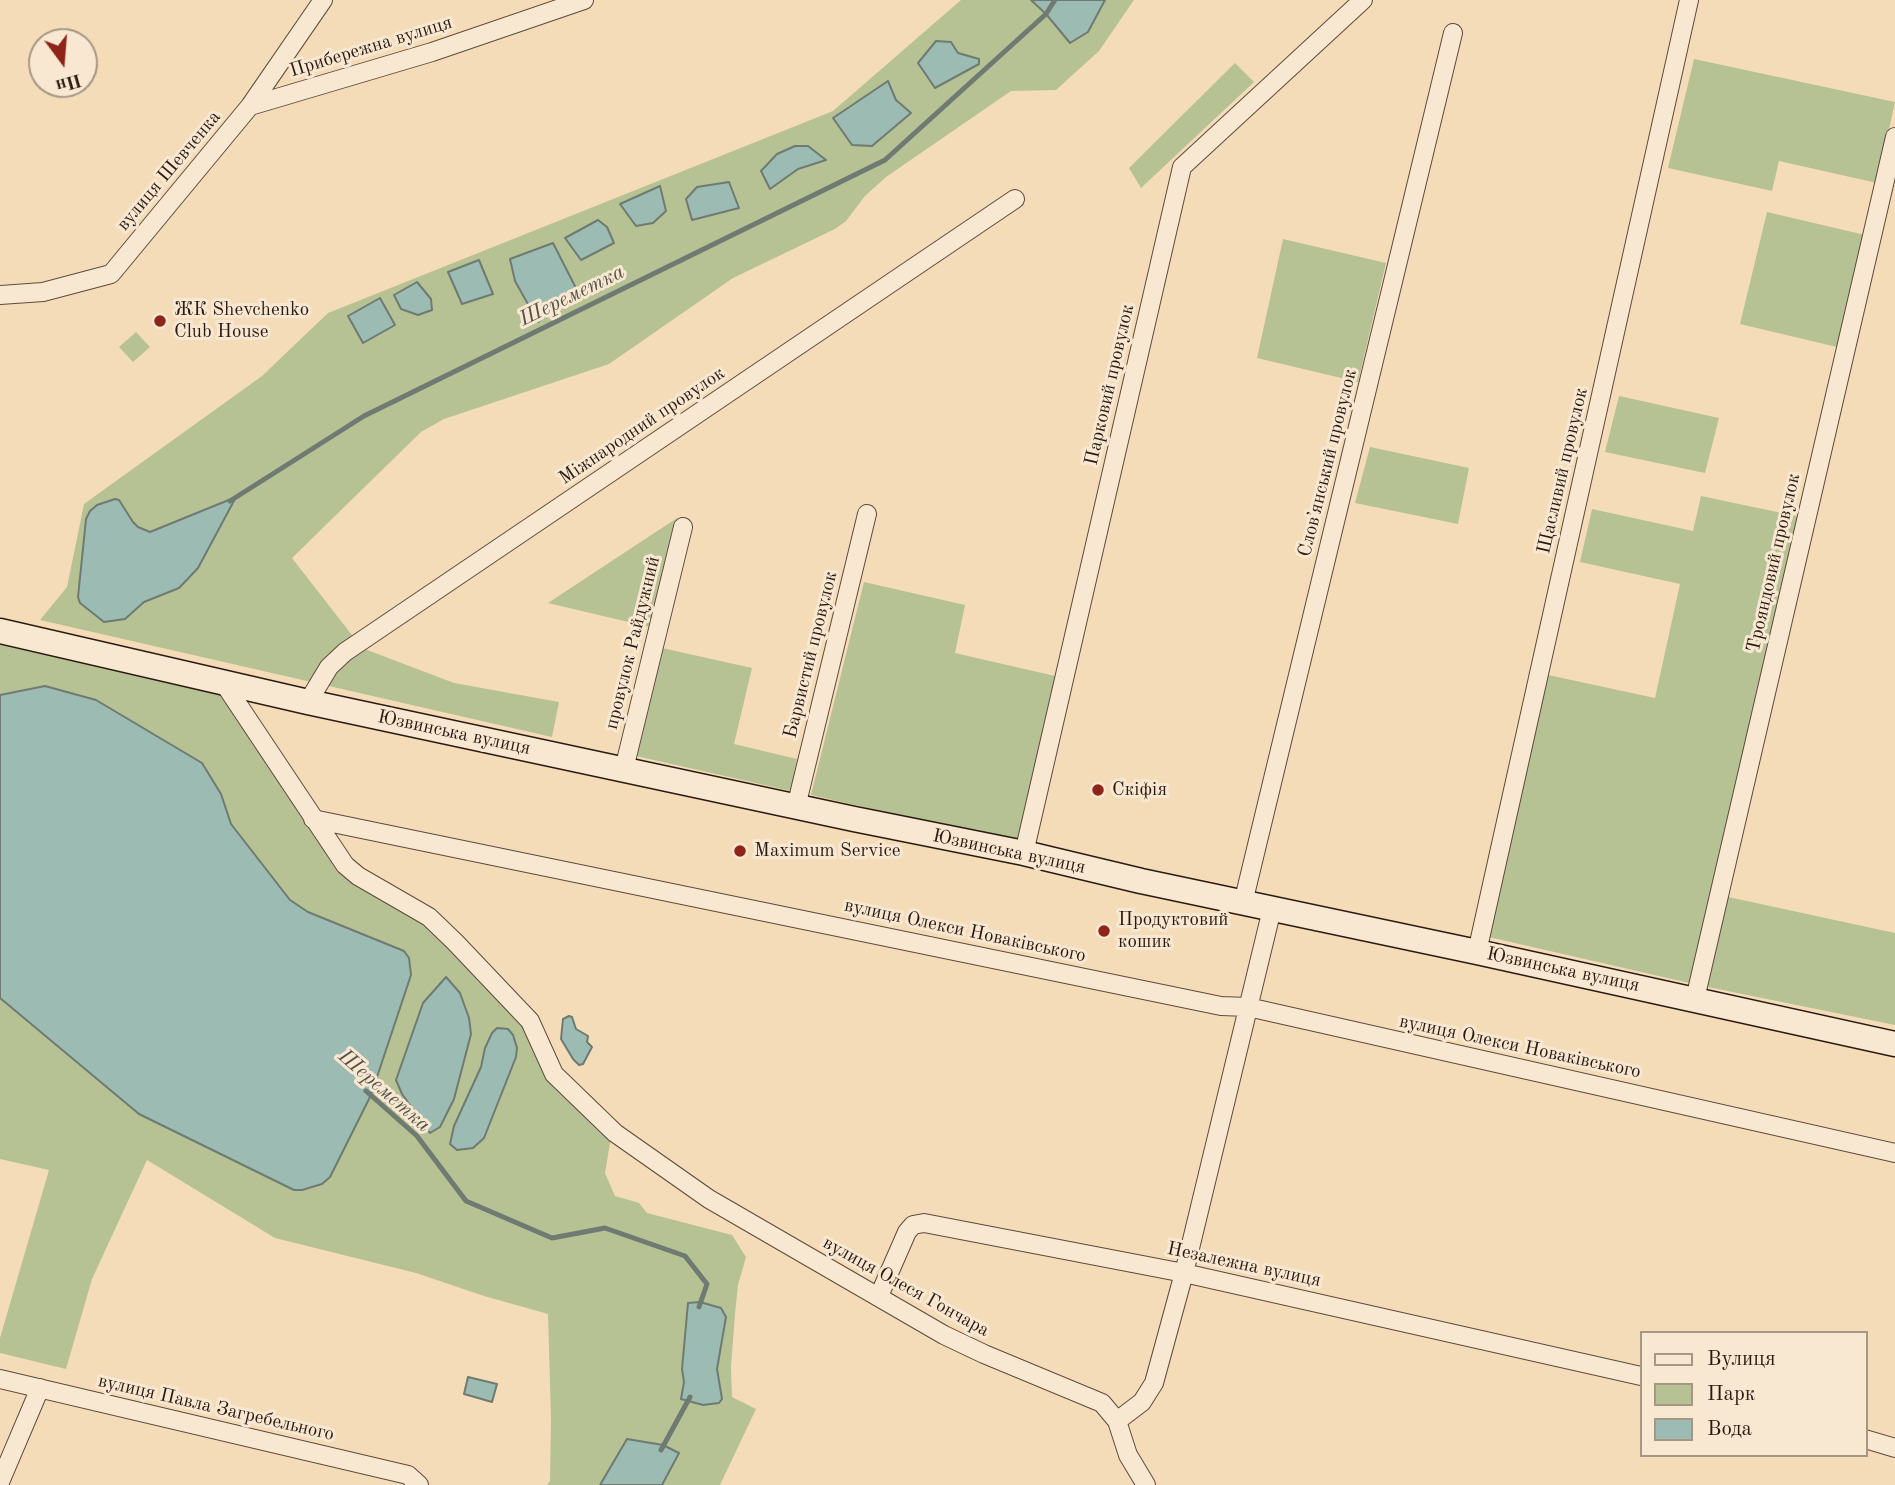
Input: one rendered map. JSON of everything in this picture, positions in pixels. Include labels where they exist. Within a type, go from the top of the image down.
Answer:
[{"type":"main road","name":"Юзвинська вулиця","points":[[0,631],[307,702],[1024,853],[1895,1044]]},
{"type":"street","name":"вулиця Шевченка","points":[[0,295],[43,292],[111,274],[250,106],[323,0]]},
{"type":"street","name":"Прибережна вулиця","points":[[250,106],[432,52],[584,0]]},
{"type":"street","name":"Парковий провулок","points":[[1024,853],[1182,167],[1363,0]]},
{"type":"street","name":"Щасливий провулок","points":[[1477,951],[1689,0]]},
{"type":"street","name":"Словʼянський провулок","points":[[1243,903],[1453,33]]},
{"type":"street","name":"Трояндовий провулок","points":[[1695,999],[1895,136]]},
{"type":"street","name":"Міжнародний провулок","points":[[307,702],[329,667],[345,652],[1015,199]]},
{"type":"street","name":"Барвистий провулок","points":[[796,807],[867,514]]},
{"type":"street","name":"провулок Райдужний","points":[[624,769],[682,527]]},
{"type":"street","name":"вулиця Олеся Гончара","points":[[223,682],[338,856],[352,872],[429,917],[525,1013],[534,1027],[554,1074],[615,1133],[709,1199],[797,1251],[965,1346],[1094,1399],[1117,1421]]},
{"type":"street","name":"вулиця Олекси Новаківського","points":[[313,819],[1221,1006],[1248,1007],[1895,1153]]},
{"type":"street","points":[[1146,1485],[1128,1455],[1117,1421],[1142,1402],[1154,1383],[1184,1273],[1272,909]]},
{"type":"street","name":"Незалежна вулиця","points":[[879,1296],[907,1232],[914,1225],[924,1223],[1184,1273],[1640,1376]]},
{"type":"street","name":"вулиця Павла Загребельного","points":[[0,1379],[408,1475],[419,1485]]},
{"type":"street","points":[[0,1482],[40,1388]]},
{"type":"street","points":[[1867,1440],[1895,1448]]},
{"type":"green space","points":[[961,0],[1031,0],[1070,42],[1088,32],[1105,0],[1134,0],[1099,51],[1056,90],[1011,91],[886,177],[865,196],[846,221],[835,229],[733,278],[609,364],[444,419],[421,432],[292,558],[362,648],[454,683],[559,702],[552,737],[40,620],[67,587],[84,504],[262,376],[328,313],[833,111]],"holes":[[[888,82],[896,100],[910,113],[833,118]],[[825,161],[798,169],[771,188],[762,171]]]},
{"type":"green space","points":[[1694,59],[1895,102],[1877,183],[1779,161],[1772,191],[1668,168]]},
{"type":"green space","points":[[1235,63],[1254,82],[1141,188],[1129,168]]},
{"type":"green space","points":[[1767,212],[1865,235],[1841,348],[1740,324]]},
{"type":"green space","points":[[1283,239],[1386,263],[1358,382],[1257,358]]},
{"type":"green space","points":[[136,332],[150,347],[133,362],[119,347]]},
{"type":"green space","points":[[1619,396],[1719,418],[1705,473],[1605,452]]},
{"type":"green space","points":[[1370,447],[1469,468],[1458,524],[1355,503]]},
{"type":"green space","points":[[1701,496],[1801,517],[1719,895],[1895,933],[1895,1025],[1698,985],[1480,935],[1539,673],[1655,698],[1680,584],[1580,562],[1592,509],[1693,531]]},
{"type":"green space","points":[[677,518],[683,527],[658,629],[548,603]]},
{"type":"green space","points":[[864,582],[965,605],[955,653],[1055,676],[1017,842],[811,795]]},
{"type":"green space","points":[[0,639],[221,686],[338,856],[418,910],[525,1013],[554,1074],[611,1137],[605,1173],[615,1196],[639,1203],[647,1213],[732,1235],[746,1257],[738,1285],[735,1314],[732,1397],[756,1409],[720,1485],[547,1485],[550,1481],[551,1418],[548,1314],[416,1273],[275,1238],[147,1160],[92,1279],[66,1369],[0,1353],[0,1338],[49,1170],[0,1159]]},
{"type":"green space","points":[[662,648],[752,668],[734,744],[797,759],[791,791],[636,756]]},
{"type":"water","points":[[1031,0],[1105,0],[1088,32],[1070,43]]},
{"type":"water","points":[[936,41],[951,42],[958,53],[979,59],[979,64],[935,88],[918,63]]},
{"type":"water","points":[[888,81],[896,100],[911,113],[872,146],[852,145],[833,118]]},
{"type":"water","points":[[795,146],[808,146],[826,160],[798,169],[770,189],[761,171],[777,154]]},
{"type":"water","points":[[729,182],[739,208],[692,220],[686,199],[697,187]]},
{"type":"water","points":[[660,186],[666,211],[653,223],[636,226],[620,204]]},
{"type":"water","points":[[598,220],[607,227],[614,243],[581,260],[565,238]]},
{"type":"water","points":[[553,243],[578,292],[538,322],[515,281],[510,259]]},
{"type":"water","points":[[479,260],[493,294],[462,304],[448,272]]},
{"type":"water","points":[[417,282],[431,299],[432,310],[418,315],[401,309],[394,295]]},
{"type":"water","points":[[380,298],[395,325],[363,343],[348,316]]},
{"type":"water","points":[[236,497],[198,568],[179,588],[144,602],[125,619],[104,622],[80,603],[78,597],[86,519],[97,505],[119,500],[133,522],[150,532]]},
{"type":"water","points":[[45,686],[96,700],[202,763],[221,794],[231,824],[290,900],[308,912],[404,951],[409,958],[411,975],[371,1095],[330,1177],[322,1184],[294,1190],[139,1114],[0,998],[0,695]]},
{"type":"water","points":[[446,977],[460,993],[469,1018],[471,1034],[454,1099],[440,1127],[430,1133],[402,1094],[396,1080],[423,1003]]},
{"type":"water","points":[[572,1017],[576,1029],[588,1036],[587,1042],[592,1047],[583,1064],[579,1065],[561,1039],[563,1019]]},
{"type":"water","points":[[497,1028],[508,1029],[513,1035],[517,1048],[516,1057],[484,1138],[473,1148],[457,1150],[450,1144],[454,1126],[481,1067],[485,1048]]},
{"type":"water","points":[[700,1302],[721,1308],[726,1317],[717,1369],[722,1399],[719,1403],[703,1405],[681,1399],[688,1303]]},
{"type":"water","points":[[468,1377],[497,1384],[492,1402],[464,1394]]},
{"type":"water","points":[[627,1439],[663,1445],[679,1453],[662,1485],[600,1485]]},
{"type":"waterway","name":"Шереметка","points":[[230,501],[364,416],[885,160],[1046,14],[1055,0]]},
{"type":"waterway","name":"Шереметка","points":[[366,1091],[417,1136],[466,1201],[552,1238],[605,1228],[685,1256],[707,1284],[699,1307]]},
{"type":"waterway","name":"Шереметка","points":[[661,1450],[690,1397]]},
{"type":"place","name":"ЖК Shevchenko Club House","points":[[160,321]]},
{"type":"place","name":"Скіфія","points":[[1098,790]]},
{"type":"place","name":"Maximum Service","points":[[740,851]]},
{"type":"place","name":"Продуктовий кошик","points":[[1104,931]]}]
